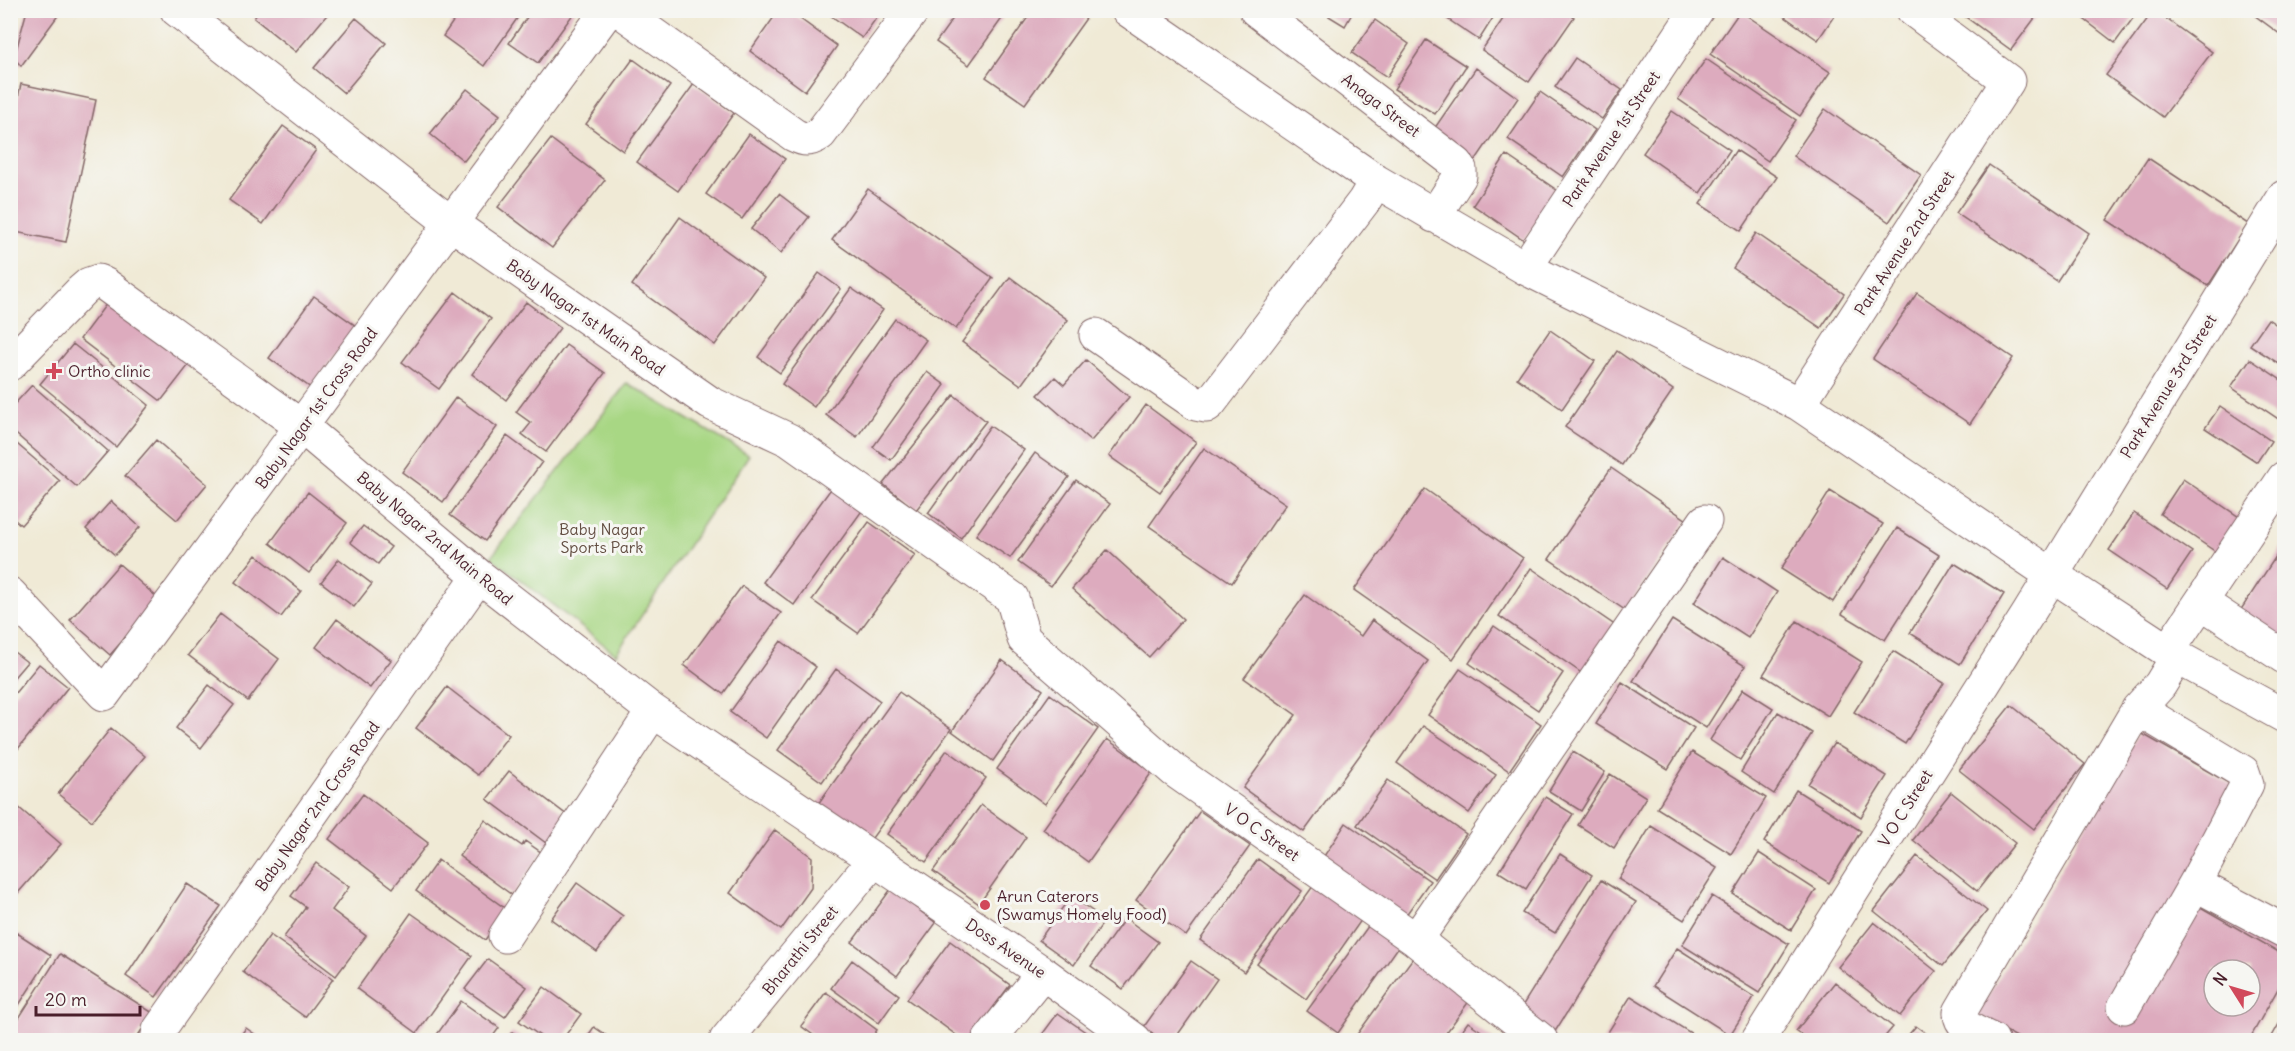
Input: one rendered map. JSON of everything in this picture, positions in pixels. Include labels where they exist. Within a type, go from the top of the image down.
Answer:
[{"type":"street","name":"Baby Nagar 1st Main Road","points":[[177,10],[452,224],[710,404],[789,440],[1012,598]]},
{"type":"street","name":"Baby Nagar 1st Cross Road","points":[[10,594],[104,694],[609,10]]},
{"type":"street","points":[[619,10],[794,135],[810,140],[820,134],[913,10]]},
{"type":"street","points":[[1128,10],[1376,181],[1525,268],[1799,404],[2172,654],[2284,716]]},
{"type":"street","name":"Anaga Street","points":[[1256,10],[1457,164],[1460,176],[1434,216]]},
{"type":"street","name":"Park Avenue 1st Street","points":[[1525,268],[1697,10]]},
{"type":"street","name":"Park Avenue 2nd Street","points":[[1799,404],[2008,81],[1913,10]]},
{"type":"street","points":[[1096,335],[1196,404],[1206,406],[1357,210],[1376,181]]},
{"type":"street","name":"Park Avenue 3rd Street","points":[[2052,575],[2284,196]]},
{"type":"street","name":"Baby Nagar 2nd Main Road","points":[[10,364],[89,284],[98,281],[114,290],[302,428],[478,576],[653,711],[874,860]]},
{"type":"street","points":[[1992,1041],[1963,1025],[1959,1020],[1960,1012],[2138,709],[2160,685],[2172,654],[2201,602],[2284,478]]},
{"type":"street","points":[[1416,940],[1705,521]]},
{"type":"street","name":"V O C Street","points":[[1758,1041],[2052,575]]},
{"type":"street","name":"Baby Nagar 2nd Cross Road","points":[[157,1039],[159,1030],[478,576]]},
{"type":"street","name":"V O C Street","points":[[1012,598],[1024,639],[1175,771],[1416,940],[1542,1041]]},
{"type":"street","points":[[2201,602],[2284,657]]},
{"type":"street","points":[[2124,1007],[2195,884],[2247,783],[2243,772],[2138,709]]},
{"type":"street","points":[[505,936],[653,711]]},
{"type":"street","name":"Doss Avenue","points":[[874,860],[1043,973],[1136,1041]]},
{"type":"street","name":"Bharathi Street","points":[[726,1041],[874,860]]},
{"type":"street","points":[[2195,884],[2284,931]]},
{"type":"street","points":[[989,1041],[1043,973]]},
{"type":"green space","name":"Baby Nagar Sports Park","points":[[627,383],[749,455],[616,654],[491,557]]},
{"type":"building","points":[[27,10],[62,10],[21,66],[14,58]]},
{"type":"building","points":[[260,10],[331,10],[296,52],[254,18]]},
{"type":"building","points":[[461,10],[523,10],[484,66],[443,36]]},
{"type":"building","points":[[532,10],[576,10],[538,63],[509,43]]},
{"type":"building","points":[[779,10],[788,10],[837,46],[805,91],[750,51]]},
{"type":"building","points":[[823,10],[882,10],[862,38]]},
{"type":"building","points":[[959,10],[1008,10],[969,65],[936,42]]},
{"type":"building","points":[[1033,10],[1092,10],[1025,104],[986,77]]},
{"type":"building","points":[[1144,10],[1172,10],[1163,24]]},
{"type":"building","points":[[1319,10],[1354,10],[1345,26]]},
{"type":"building","points":[[1434,10],[1498,10],[1479,40]]},
{"type":"building","points":[[1509,10],[1563,10],[1574,17],[1529,82],[1482,50]]},
{"type":"building","points":[[1775,10],[1838,10],[1818,40]]},
{"type":"building","points":[[1966,10],[2041,10],[2011,50],[1963,15]]},
{"type":"building","points":[[2072,10],[2139,10],[2115,43]]},
{"type":"building","points":[[2154,10],[2212,52],[2163,117],[2106,75]]},
{"type":"building","points":[[2251,10],[2284,10],[2284,37],[2250,12]]},
{"type":"building","points":[[1740,11],[1830,72],[1800,116],[1710,54]]},
{"type":"building","points":[[356,18],[386,43],[344,93],[314,68]]},
{"type":"building","points":[[1375,20],[1409,44],[1387,77],[1352,53]]},
{"type":"building","points":[[1426,40],[1466,66],[1435,114],[1394,89]]},
{"type":"building","points":[[1575,58],[1622,90],[1602,119],[1555,87]]},
{"type":"building","points":[[633,59],[670,86],[623,151],[586,124]]},
{"type":"building","points":[[1706,59],[1796,120],[1768,161],[1678,99]]},
{"type":"building","points":[[1476,68],[1518,98],[1475,161],[1432,132]]},
{"type":"building","points":[[21,84],[96,100],[66,242],[10,231],[10,133]]},
{"type":"building","points":[[694,84],[734,113],[678,191],[637,162]]},
{"type":"building","points":[[467,89],[500,115],[464,161],[430,134]]},
{"type":"building","points":[[1540,92],[1595,130],[1563,177],[1508,139]]},
{"type":"building","points":[[1825,109],[1921,175],[1889,222],[1793,156]]},
{"type":"building","points":[[1672,111],[1730,150],[1700,193],[1643,153]]},
{"type":"building","points":[[283,126],[316,150],[263,224],[229,200]]},
{"type":"building","points":[[749,134],[785,159],[742,219],[706,194]]},
{"type":"building","points":[[551,139],[605,180],[552,248],[498,207]]},
{"type":"building","points":[[1736,150],[1777,177],[1741,231],[1700,204]]},
{"type":"building","points":[[1506,155],[1558,191],[1524,240],[1473,205]]},
{"type":"building","points":[[2148,158],[2248,224],[2208,286],[2107,220]]},
{"type":"building","points":[[1989,165],[2089,233],[2057,281],[1956,213]]},
{"type":"building","points":[[868,189],[993,278],[956,329],[832,240]]},
{"type":"building","points":[[779,194],[809,217],[781,253],[751,229]]},
{"type":"building","points":[[680,217],[764,278],[715,345],[632,285]]},
{"type":"building","points":[[1756,233],[1844,294],[1821,328],[1733,268]]},
{"type":"building","points":[[819,273],[841,289],[780,373],[758,357]]},
{"type":"building","points":[[1010,277],[1068,320],[1021,385],[962,342]]},
{"type":"building","points":[[851,288],[883,310],[814,407],[782,384]]},
{"type":"building","points":[[455,292],[491,319],[439,389],[402,362]]},
{"type":"building","points":[[1917,293],[2013,358],[1970,424],[1873,359]]},
{"type":"building","points":[[314,296],[356,326],[311,388],[269,358]]},
{"type":"building","points":[[110,299],[192,361],[161,401],[80,339]]},
{"type":"building","points":[[526,302],[560,328],[506,400],[472,374]]},
{"type":"building","points":[[895,319],[926,340],[857,437],[826,415]]},
{"type":"building","points":[[2268,319],[2284,330],[2284,367],[2250,345]]},
{"type":"building","points":[[1550,330],[1595,361],[1562,409],[1517,378]]},
{"type":"building","points":[[73,344],[149,405],[116,447],[40,384]]},
{"type":"building","points":[[566,345],[605,373],[546,452],[522,434],[531,423],[516,412]]},
{"type":"building","points":[[1617,351],[1673,390],[1622,465],[1565,427]]},
{"type":"building","points":[[2250,359],[2284,382],[2283,422],[2231,387]]},
{"type":"building","points":[[1086,360],[1129,397],[1091,441],[1038,395],[1055,377],[1064,385]]},
{"type":"building","points":[[927,372],[945,385],[891,460],[873,447]]},
{"type":"building","points":[[32,385],[108,451],[77,487],[10,429],[10,409]]},
{"type":"building","points":[[954,395],[986,421],[916,510],[883,484]]},
{"type":"building","points":[[456,397],[497,427],[443,502],[402,472]]},
{"type":"building","points":[[1146,405],[1196,442],[1160,492],[1109,456]]},
{"type":"building","points":[[2220,406],[2271,441],[2257,462],[2205,428]]},
{"type":"building","points":[[990,426],[1024,450],[961,538],[928,513]]},
{"type":"building","points":[[507,436],[542,462],[485,541],[450,515]]},
{"type":"building","points":[[10,438],[60,481],[21,525],[10,516]]},
{"type":"building","points":[[156,440],[207,484],[177,520],[125,476]]},
{"type":"building","points":[[1204,448],[1286,504],[1232,583],[1149,526]]},
{"type":"building","points":[[1035,453],[1069,477],[1010,558],[976,535]]},
{"type":"building","points":[[1611,468],[1687,520],[1625,610],[1549,559]]},
{"type":"building","points":[[2183,479],[2242,519],[2219,554],[2160,514]]},
{"type":"building","points":[[1076,480],[1110,504],[1051,586],[1018,562]]},
{"type":"building","points":[[833,486],[864,508],[794,605],[763,582]]},
{"type":"building","points":[[1425,489],[1523,558],[1453,659],[1354,590]]},
{"type":"building","points":[[1830,491],[1883,524],[1833,602],[1781,569]]},
{"type":"building","points":[[308,492],[347,523],[309,573],[270,543]]},
{"type":"building","points":[[111,501],[140,527],[115,555],[86,529]]},
{"type":"building","points":[[2134,513],[2192,552],[2167,589],[2109,550]]},
{"type":"building","points":[[869,522],[915,555],[858,633],[812,600]]},
{"type":"building","points":[[363,526],[391,547],[378,564],[350,542]]},
{"type":"building","points":[[1897,528],[1939,555],[1885,640],[1842,614]]},
{"type":"building","points":[[2284,544],[2284,641],[2240,611]]},
{"type":"building","points":[[1107,550],[1183,619],[1149,657],[1072,589]]},
{"type":"building","points":[[256,555],[301,591],[281,617],[235,582]]},
{"type":"building","points":[[1723,557],[1777,592],[1748,638],[1694,603]]},
{"type":"building","points":[[339,559],[372,584],[354,607],[321,582]]},
{"type":"building","points":[[1954,563],[2004,594],[1960,664],[1910,633]]},
{"type":"building","points":[[119,564],[159,599],[110,655],[70,620]]},
{"type":"building","points":[[1531,568],[1616,626],[1583,674],[1499,616]]},
{"type":"building","points":[[742,586],[781,613],[723,694],[684,665]]},
{"type":"building","points":[[1305,595],[1361,636],[1372,620],[1428,661],[1304,832],[1243,788],[1296,715],[1244,678]]},
{"type":"building","points":[[220,614],[279,659],[248,701],[188,655]]},
{"type":"building","points":[[337,619],[391,660],[370,688],[316,647]]},
{"type":"building","points":[[1672,620],[1745,666],[1706,728],[1633,681]]},
{"type":"building","points":[[1797,621],[1862,662],[1828,716],[1763,675]]},
{"type":"building","points":[[1494,626],[1563,673],[1538,710],[1469,663]]},
{"type":"building","points":[[781,641],[816,667],[766,738],[730,712]]},
{"type":"building","points":[[10,649],[27,662],[10,682]]},
{"type":"building","points":[[1893,651],[1944,683],[1905,744],[1854,712]]},
{"type":"building","points":[[1002,660],[1043,690],[993,761],[952,731]]},
{"type":"building","points":[[39,664],[68,687],[13,755],[10,753],[10,699]]},
{"type":"building","points":[[836,669],[880,701],[822,782],[778,750]]},
{"type":"building","points":[[1460,669],[1541,724],[1509,771],[1428,715]]},
{"type":"building","points":[[1622,682],[1694,728],[1668,769],[1596,724]]},
{"type":"building","points":[[209,685],[234,705],[201,748],[176,728]]},
{"type":"building","points":[[447,687],[509,735],[478,775],[416,728]]},
{"type":"building","points":[[1743,689],[1773,708],[1740,760],[1710,740]]},
{"type":"building","points":[[899,692],[951,729],[867,845],[815,808]]},
{"type":"building","points":[[1050,694],[1098,729],[1045,804],[997,769]]},
{"type":"building","points":[[2011,705],[2085,764],[2034,829],[1959,770]]},
{"type":"building","points":[[1778,712],[1812,733],[1774,794],[1741,772]]},
{"type":"building","points":[[1423,726],[1496,775],[1469,813],[1397,763]]},
{"type":"building","points":[[111,728],[145,756],[92,821],[58,794]]},
{"type":"building","points":[[2139,732],[2239,789],[2195,904],[2284,955],[2284,978],[2262,1017],[2262,958],[2202,958],[2202,1018],[2261,1018],[2249,1040],[2022,1040],[1977,1015]]},
{"type":"building","points":[[1107,739],[1152,772],[1088,862],[1043,829]]},
{"type":"building","points":[[1834,743],[1887,776],[1861,817],[1808,784]]},
{"type":"building","points":[[947,750],[986,778],[926,862],[887,834]]},
{"type":"building","points":[[1573,752],[1605,772],[1581,811],[1549,791]]},
{"type":"building","points":[[1692,752],[1766,798],[1731,854],[1657,808]]},
{"type":"building","points":[[509,771],[572,819],[550,846],[487,799]]},
{"type":"building","points":[[1610,774],[1646,797],[1614,848],[1578,825]]},
{"type":"building","points":[[1388,780],[1466,834],[1435,879],[1357,825]]},
{"type":"building","points":[[1796,790],[1861,831],[1829,883],[1764,842]]},
{"type":"building","points":[[1951,792],[2015,843],[1977,891],[1913,840]]},
{"type":"building","points":[[363,794],[428,843],[393,888],[329,839]]},
{"type":"building","points":[[1545,797],[1573,814],[1526,889],[1499,872]]},
{"type":"building","points":[[10,800],[61,844],[10,902]]},
{"type":"building","points":[[981,805],[1026,837],[979,904],[933,871]]},
{"type":"building","points":[[1200,811],[1250,846],[1186,936],[1136,900]]},
{"type":"building","points":[[485,820],[522,846],[525,841],[542,853],[512,895],[459,856]]},
{"type":"building","points":[[1346,823],[1430,881],[1401,922],[1318,865]]},
{"type":"building","points":[[1651,826],[1717,868],[1684,920],[1618,879]]},
{"type":"building","points":[[775,830],[812,857],[811,888],[781,930],[730,893]]},
{"type":"building","points":[[1759,853],[1816,890],[1791,930],[1733,894]]},
{"type":"building","points":[[1560,854],[1592,875],[1555,933],[1522,913]]},
{"type":"building","points":[[1917,856],[1987,911],[1943,966],[1874,911]]},
{"type":"building","points":[[1258,859],[1302,891],[1244,972],[1200,940]]},
{"type":"building","points":[[438,860],[506,909],[485,940],[416,891]]},
{"type":"building","points":[[316,863],[349,887],[332,910],[366,936],[336,976],[284,937],[306,907],[291,896]]},
{"type":"building","points":[[1601,880],[1636,902],[1551,1038],[1516,1016]]},
{"type":"building","points":[[1316,882],[1364,916],[1306,999],[1257,964]]},
{"type":"building","points":[[577,883],[623,916],[597,952],[551,919]]},
{"type":"building","points":[[187,884],[221,906],[156,997],[126,976]]},
{"type":"building","points":[[891,889],[936,923],[897,976],[852,942]]},
{"type":"building","points":[[1071,896],[1105,920],[1074,965],[1039,940]]},
{"type":"building","points":[[1712,896],[1789,944],[1759,993],[1682,945]]},
{"type":"building","points":[[411,913],[472,956],[417,1033],[357,989]]},
{"type":"building","points":[[1125,918],[1158,942],[1123,989],[1091,966]]},
{"type":"building","points":[[1374,918],[1404,939],[1338,1033],[1307,1011]]},
{"type":"building","points":[[1874,922],[1936,971],[1900,1016],[1838,967]]},
{"type":"building","points":[[17,933],[51,955],[10,1019],[10,943]]},
{"type":"building","points":[[270,935],[333,979],[305,1017],[243,972]]},
{"type":"building","points":[[950,941],[1010,985],[969,1040],[963,1040],[907,999]]},
{"type":"building","points":[[1677,948],[1754,997],[1730,1035],[1653,986]]},
{"type":"building","points":[[1418,951],[1475,993],[1441,1040],[1353,1040]]},
{"type":"building","points":[[60,954],[153,1013],[135,1040],[10,1040],[10,1032]]},
{"type":"building","points":[[488,959],[527,987],[505,1017],[465,989]]},
{"type":"building","points":[[852,960],[899,995],[879,1023],[831,988]]},
{"type":"building","points":[[1191,961],[1217,979],[1174,1040],[1162,1040],[1143,1028]]},
{"type":"building","points":[[1835,982],[1893,1027],[1882,1040],[1809,1040],[1796,1031]]},
{"type":"building","points":[[544,987],[581,1014],[562,1040],[546,1040],[519,1021]]},
{"type":"building","points":[[826,992],[877,1030],[870,1040],[820,1040],[801,1026]]},
{"type":"building","points":[[1631,996],[1702,1040],[1603,1040]]},
{"type":"building","points":[[461,1001],[499,1028],[490,1040],[433,1040]]},
{"type":"building","points":[[1058,1013],[1097,1040],[1038,1040]]},
{"type":"building","points":[[2284,1015],[2284,1040],[2270,1040]]},
{"type":"building","points":[[1468,1022],[1494,1040],[1455,1040]]},
{"type":"building","points":[[1916,1026],[1935,1040],[1904,1040]]},
{"type":"building","points":[[594,1027],[613,1040],[585,1040]]},
{"type":"building","points":[[246,1028],[263,1040],[237,1040]]},
{"type":"building","points":[[512,1032],[525,1040],[506,1040]]},
{"type":"place","name":"Ortho clinic","points":[[54,371]]},
{"type":"place","name":"Arun Caterors (Swamys Homely Food)","points":[[985,905]]}]
